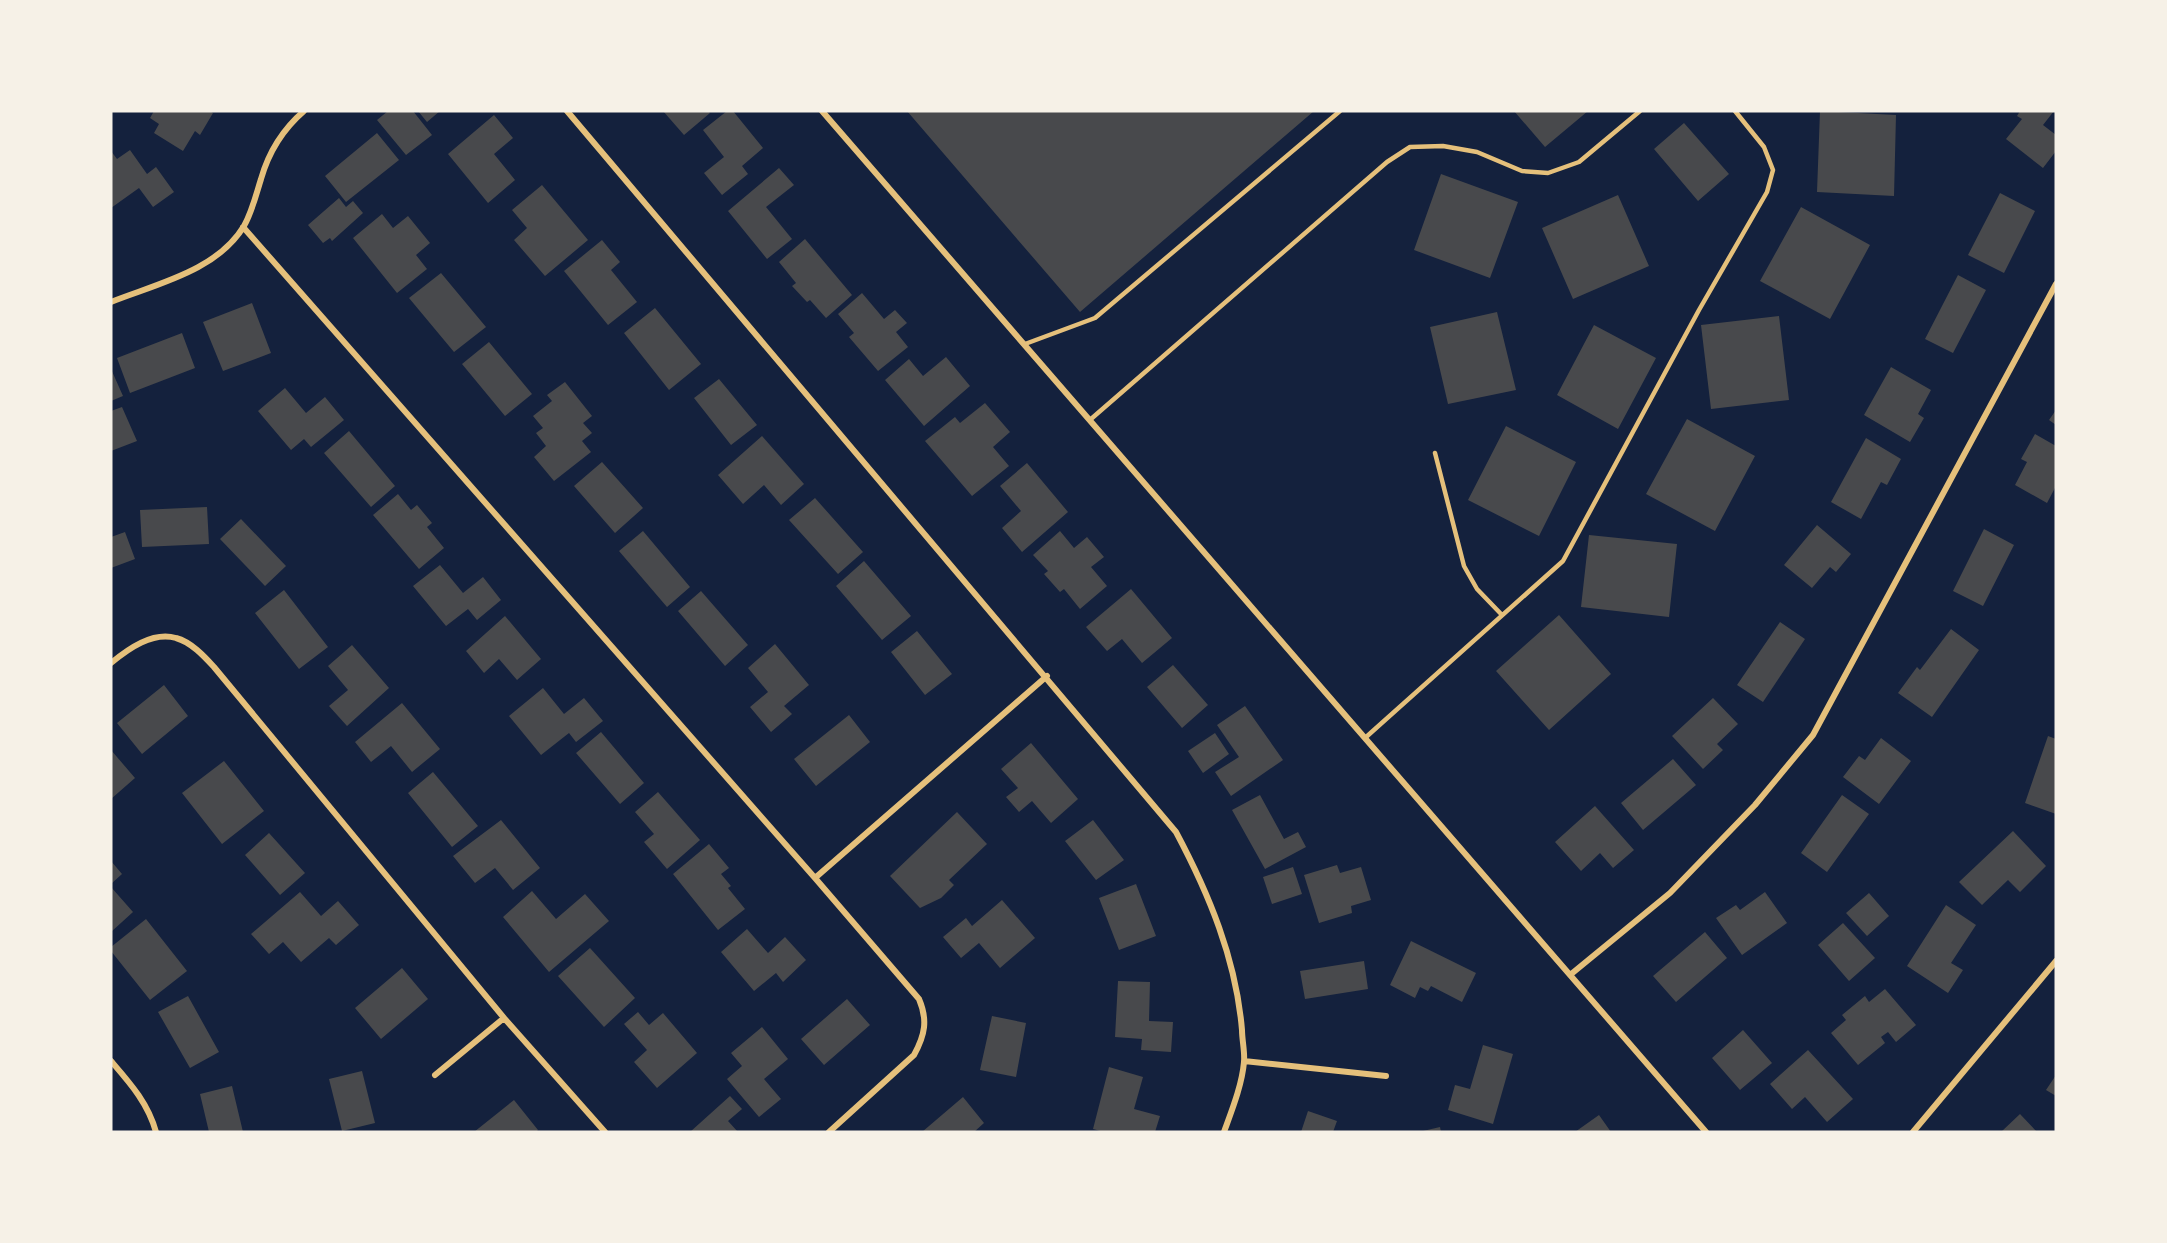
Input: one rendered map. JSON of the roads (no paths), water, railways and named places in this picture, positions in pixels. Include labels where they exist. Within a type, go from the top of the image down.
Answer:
[{"type":"street","points":[[111,302],[200,266],[224,249],[243,227],[279,138],[304,111]]},
{"type":"street","points":[[567,111],[1176,831],[1198,873],[1218,922],[1234,975],[1240,1010],[1244,1061],[1224,1132]]},
{"type":"street","points":[[822,111],[1706,1132]]},
{"type":"street","points":[[243,227],[919,999],[926,1025],[914,1054],[829,1132]]},
{"type":"street","points":[[1570,975],[1670,893],[1755,805],[1813,735],[2056,284]]},
{"type":"street","points":[[111,663],[128,649],[151,639],[176,638],[198,651],[214,667],[504,1018],[605,1132]]},
{"type":"street","points":[[815,878],[1047,676]]},
{"type":"street","points":[[1913,1132],[2056,961]]},
{"type":"street","points":[[435,1075],[504,1018]]},
{"type":"street","points":[[111,1061],[139,1095],[152,1118],[156,1132]]},
{"type":"street","points":[[1244,1061],[1386,1076]]},
{"type":"lane","points":[[1025,344],[1095,318],[1340,111]]},
{"type":"lane","points":[[1090,419],[1387,162],[1410,147],[1443,146],[1477,152],[1522,171],[1548,173],[1580,162],[1640,111]]},
{"type":"lane","points":[[1365,738],[1563,561],[1699,310],[1767,192],[1773,170],[1764,147],[1735,111]]},
{"type":"lane","points":[[1435,453],[1464,566],[1477,589],[1502,615]]}]
